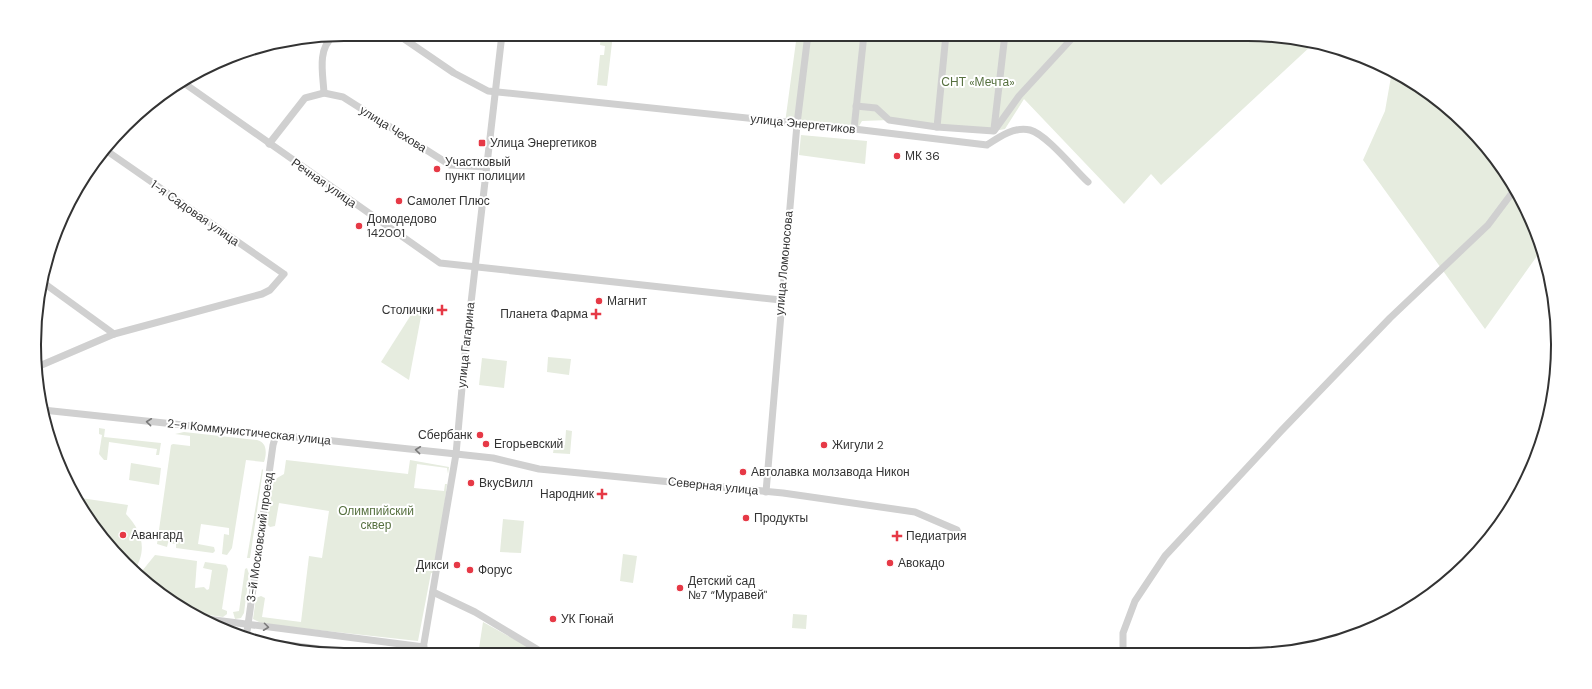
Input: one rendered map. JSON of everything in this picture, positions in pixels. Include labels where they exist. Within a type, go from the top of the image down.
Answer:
[{"type":"street","name":"улица Энергетиков","points":[[406,41],[454,73],[488,91],[495,92],[854,129],[987,145],[999,137],[1018,130],[1030,130],[1043,137],[1088,182]]},
{"type":"street","name":"улица Гагарина","points":[[424,648],[456,454],[465,355],[501,41]]},
{"type":"street","name":"улица Ломоносова","points":[[766,492],[797,124],[807,41]]},
{"type":"street","points":[[854,129],[863,41]]},
{"type":"street","points":[[937,127],[945,41]]},
{"type":"street","points":[[994,131],[1004,41]]},
{"type":"street","points":[[269,144],[305,98],[324,93],[321,60],[327,42]]},
{"type":"street","points":[[994,131],[1019,96],[1067,43]]},
{"type":"street","name":"Речная улица","points":[[187,85],[436,261],[475,268],[781,300]]},
{"type":"street","name":"улица Чехова","points":[[324,93],[343,97],[450,166],[486,167]]},
{"type":"street","points":[[856,106],[876,108],[889,120],[937,127],[994,131]]},
{"type":"street","name":"1-я Садовая улица","points":[[109,153],[284,274],[270,290],[262,294],[114,334]]},
{"type":"street","points":[[1123,648],[1123,633],[1135,601],[1165,556],[1282,430],[1390,318],[1488,225],[1511,194]]},
{"type":"street","points":[[47,285],[114,334]]},
{"type":"street","points":[[42,365],[114,334]]},
{"type":"street","name":"2-я Коммунистическая улица","points":[[48,411],[456,454]]},
{"type":"street","name":"3-й Московский проезд","points":[[247,632],[273,445],[276,435]]},
{"type":"street","name":"Северная улица","points":[[456,454],[493,458],[539,469],[766,492],[915,512],[957,530],[960,538]]},
{"type":"street","points":[[433,592],[474,612],[535,648]]},
{"type":"street","points":[[219,621],[403,648]]},
{"type":"green space","points":[[600,41],[612,41],[607,86],[597,85],[600,55],[604,55],[605,46],[600,45]]},
{"type":"green space","name":"СНТ «Мечта»","points":[[796,41],[1248,41],[1309,47],[1161,185],[1151,174],[1124,204],[1024,99],[1005,129],[994,131],[889,120],[862,121],[856,131],[785,123]]},
{"type":"green space","points":[[1391,77],[1416,92],[1448,116],[1476,144],[1500,176],[1520,210],[1538,255],[1485,329],[1363,160],[1385,111]]},
{"type":"green space","points":[[801,135],[867,141],[865,164],[799,155]]},
{"type":"green space","points":[[416,307],[422,311],[409,380],[381,362]]},
{"type":"green space","points":[[548,357],[571,359],[569,375],[547,372]]},
{"type":"green space","points":[[482,358],[507,361],[504,388],[479,385]]},
{"type":"green space","points":[[99,428],[105,429],[104,437],[161,443],[159,455],[156,455],[157,449],[109,442],[107,460],[104,460],[99,454],[102,435],[99,434]]},
{"type":"green space","points":[[566,430],[572,431],[570,454],[553,453],[554,447],[565,445]]},
{"type":"green space","points":[[184,432],[257,440],[264,445],[266,455],[264,462],[246,460],[232,548],[227,555],[222,554],[224,534],[229,535],[229,528],[201,524],[198,544],[214,547],[215,551],[213,553],[176,548],[176,544],[168,543],[167,547],[157,544],[171,445],[190,446],[190,436],[175,434]]},
{"type":"green space","name":"Олимпийский сквер","points":[[286,460],[408,474],[410,460],[449,467],[448,474],[447,468],[417,464],[414,488],[444,491],[445,484],[447,484],[436,574],[431,573],[418,641],[263,624],[253,619],[256,598],[261,596],[265,598],[262,617],[301,622],[309,556],[322,558],[329,511],[279,503],[275,526],[270,527],[266,523],[272,481],[284,474]]},
{"type":"green space","points":[[131,463],[161,468],[159,485],[129,480]]},
{"type":"green space","points":[[262,469],[250,558],[247,558]]},
{"type":"green space","name":"Авангард","points":[[83,498],[128,505],[126,514],[136,527],[141,541],[141,556],[137,566],[116,545],[92,513]]},
{"type":"green space","points":[[503,519],[524,521],[521,553],[500,552]]},
{"type":"green space","points":[[623,554],[637,556],[633,583],[620,581]]},
{"type":"green space","points":[[155,555],[197,561],[195,588],[204,587],[207,590],[209,589],[212,570],[203,568],[205,562],[226,565],[228,569],[222,609],[227,611],[227,614],[223,617],[206,615],[176,597],[142,571]]},
{"type":"green space","points":[[247,568],[249,574],[244,613],[241,618],[235,619],[233,612],[239,611],[245,569]]},
{"type":"green space","points":[[793,614],[807,615],[806,629],[792,628]]},
{"type":"green space","points":[[483,622],[530,648],[479,648]]},
{"type":"place","name":"Улица Энергетиков","points":[[482,143]]},
{"type":"place","name":"МК 36","points":[[897,156]]},
{"type":"place","name":"Участковый пункт полиции","points":[[437,169]]},
{"type":"place","name":"Самолет Плюс","points":[[399,201]]},
{"type":"place","name":"Домодедово 142001","points":[[359,226]]},
{"type":"place","name":"Магнит","points":[[599,301]]},
{"type":"place","name":"Столички","points":[[442,310]]},
{"type":"place","name":"Планета Фарма","points":[[596,314]]},
{"type":"place","name":"Сбербанк","points":[[480,435]]},
{"type":"place","name":"Егорьевский","points":[[486,444]]},
{"type":"place","name":"Жигули 2","points":[[824,445]]},
{"type":"place","name":"Автолавка молзавода Никон","points":[[743,472]]},
{"type":"place","name":"ВкусВилл","points":[[471,483]]},
{"type":"place","name":"Народник","points":[[602,494]]},
{"type":"place","name":"Продукты","points":[[746,518]]},
{"type":"place","name":"Авангард","points":[[123,535]]},
{"type":"place","name":"Педиатрия","points":[[897,536]]},
{"type":"place","name":"Авокадо","points":[[890,563]]},
{"type":"place","name":"Дикси","points":[[457,565]]},
{"type":"place","name":"Форус","points":[[470,570]]},
{"type":"place","name":"Детский сад №7 “Муравей\"","points":[[680,588]]},
{"type":"place","name":"УК Гюнай","points":[[553,619]]}]
